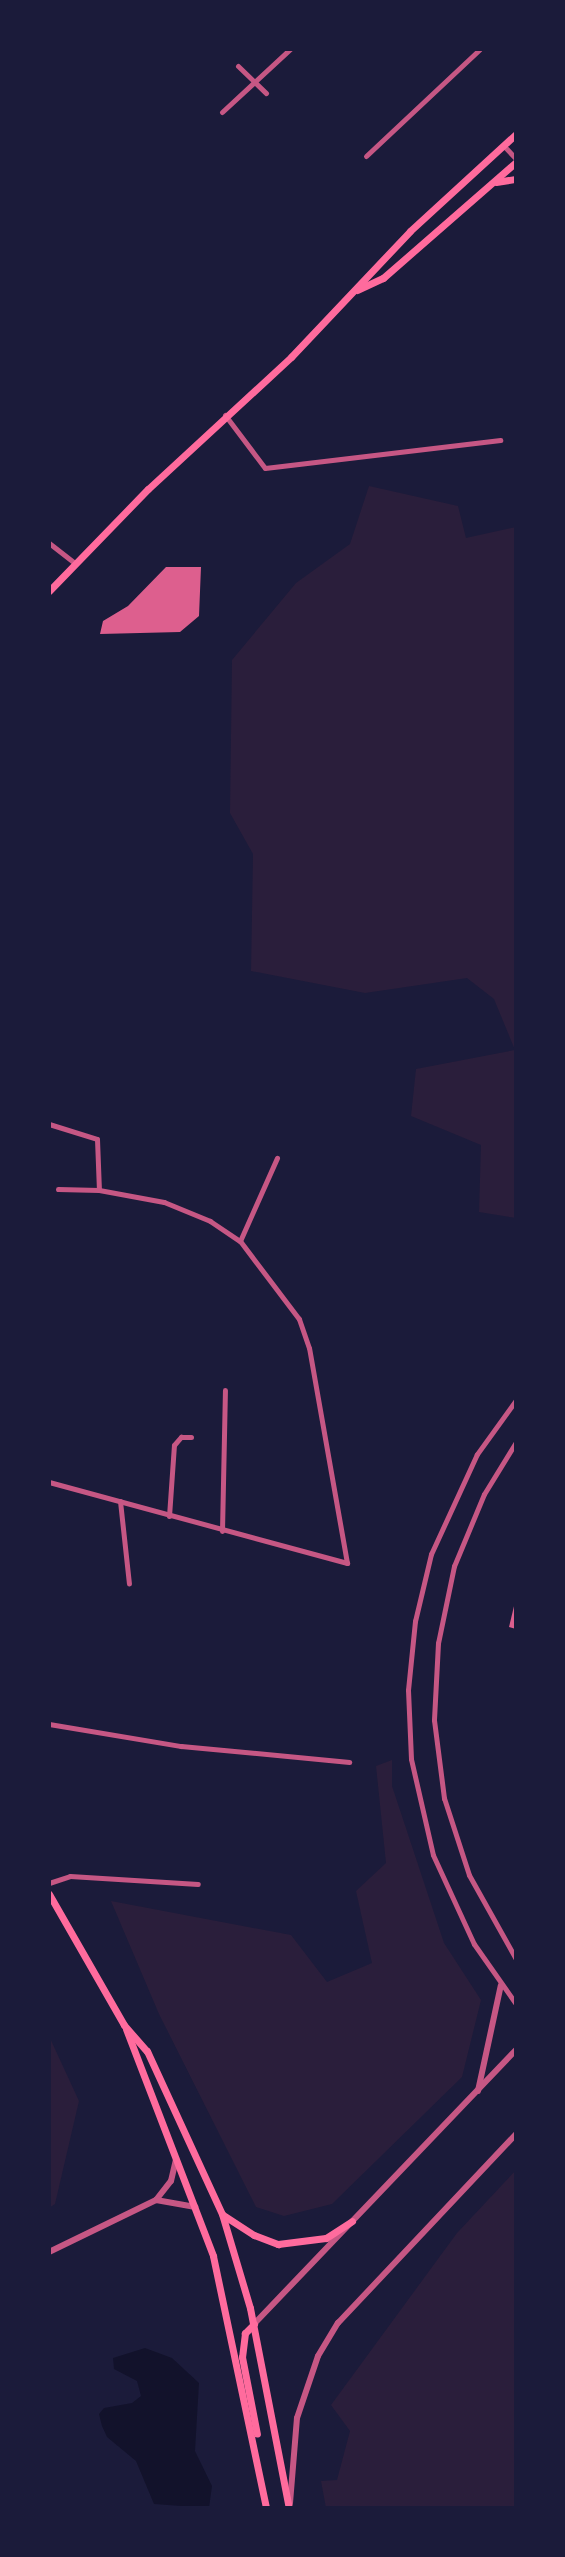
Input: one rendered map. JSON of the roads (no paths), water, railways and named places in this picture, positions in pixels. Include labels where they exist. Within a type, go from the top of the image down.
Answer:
[{"type":"main road","points":[[49,591],[75,562],[356,290],[410,231],[516,134]]},
{"type":"main road","points":[[356,290],[383,278],[516,160]]},
{"type":"main road","points":[[493,183],[516,180]]},
{"type":"main road","points":[[49,1894],[124,2025],[197,2208],[222,2292],[259,2469]]},
{"type":"main road","points":[[124,2025],[147,2051],[222,2214],[254,2324],[290,2508]]},
{"type":"main road","points":[[222,2214],[254,2235],[278,2244],[326,2238],[352,2221]]},
{"type":"main road","points":[[254,2324],[245,2333],[242,2357],[266,2508]]},
{"type":"street","points":[[222,112],[290,49]]},
{"type":"street","points":[[366,156],[480,49]]},
{"type":"street","points":[[238,66],[266,93]]},
{"type":"street","points":[[504,146],[516,160]]},
{"type":"street","points":[[225,415],[265,468],[500,440]]},
{"type":"street","points":[[49,543],[75,562]]},
{"type":"street","points":[[49,1125],[97,1139],[99,1190]]},
{"type":"street","points":[[240,1241],[277,1158]]},
{"type":"street","points":[[49,1482],[347,1563],[309,1348],[299,1319],[240,1241],[210,1221],[164,1202],[99,1190],[58,1189]]},
{"type":"street","points":[[222,1531],[225,1390]]},
{"type":"street","points":[[516,1400],[477,1454],[431,1555],[415,1621],[408,1690],[411,1759],[433,1854],[457,1911],[501,1985],[516,2004]]},
{"type":"street","points":[[170,1516],[174,1445],[181,1437],[191,1437]]},
{"type":"street","points":[[516,1442],[484,1494],[454,1566],[434,1681],[444,1798],[468,1875],[516,1959]]},
{"type":"street","points":[[120,1501],[130,1584]]},
{"type":"street","points":[[49,1724],[181,1746],[349,1762]]},
{"type":"street","points":[[49,1883],[70,1875],[198,1884]]},
{"type":"street","points":[[478,2093],[501,1985]]},
{"type":"street","points":[[254,2324],[478,2093],[516,2050]]},
{"type":"street","points":[[290,2508],[292,2445],[318,2356],[357,2298],[516,2134]]},
{"type":"street","points":[[49,2252],[156,2200],[171,2181],[176,2156]]},
{"type":"street","points":[[156,2200],[197,2208]]}]
